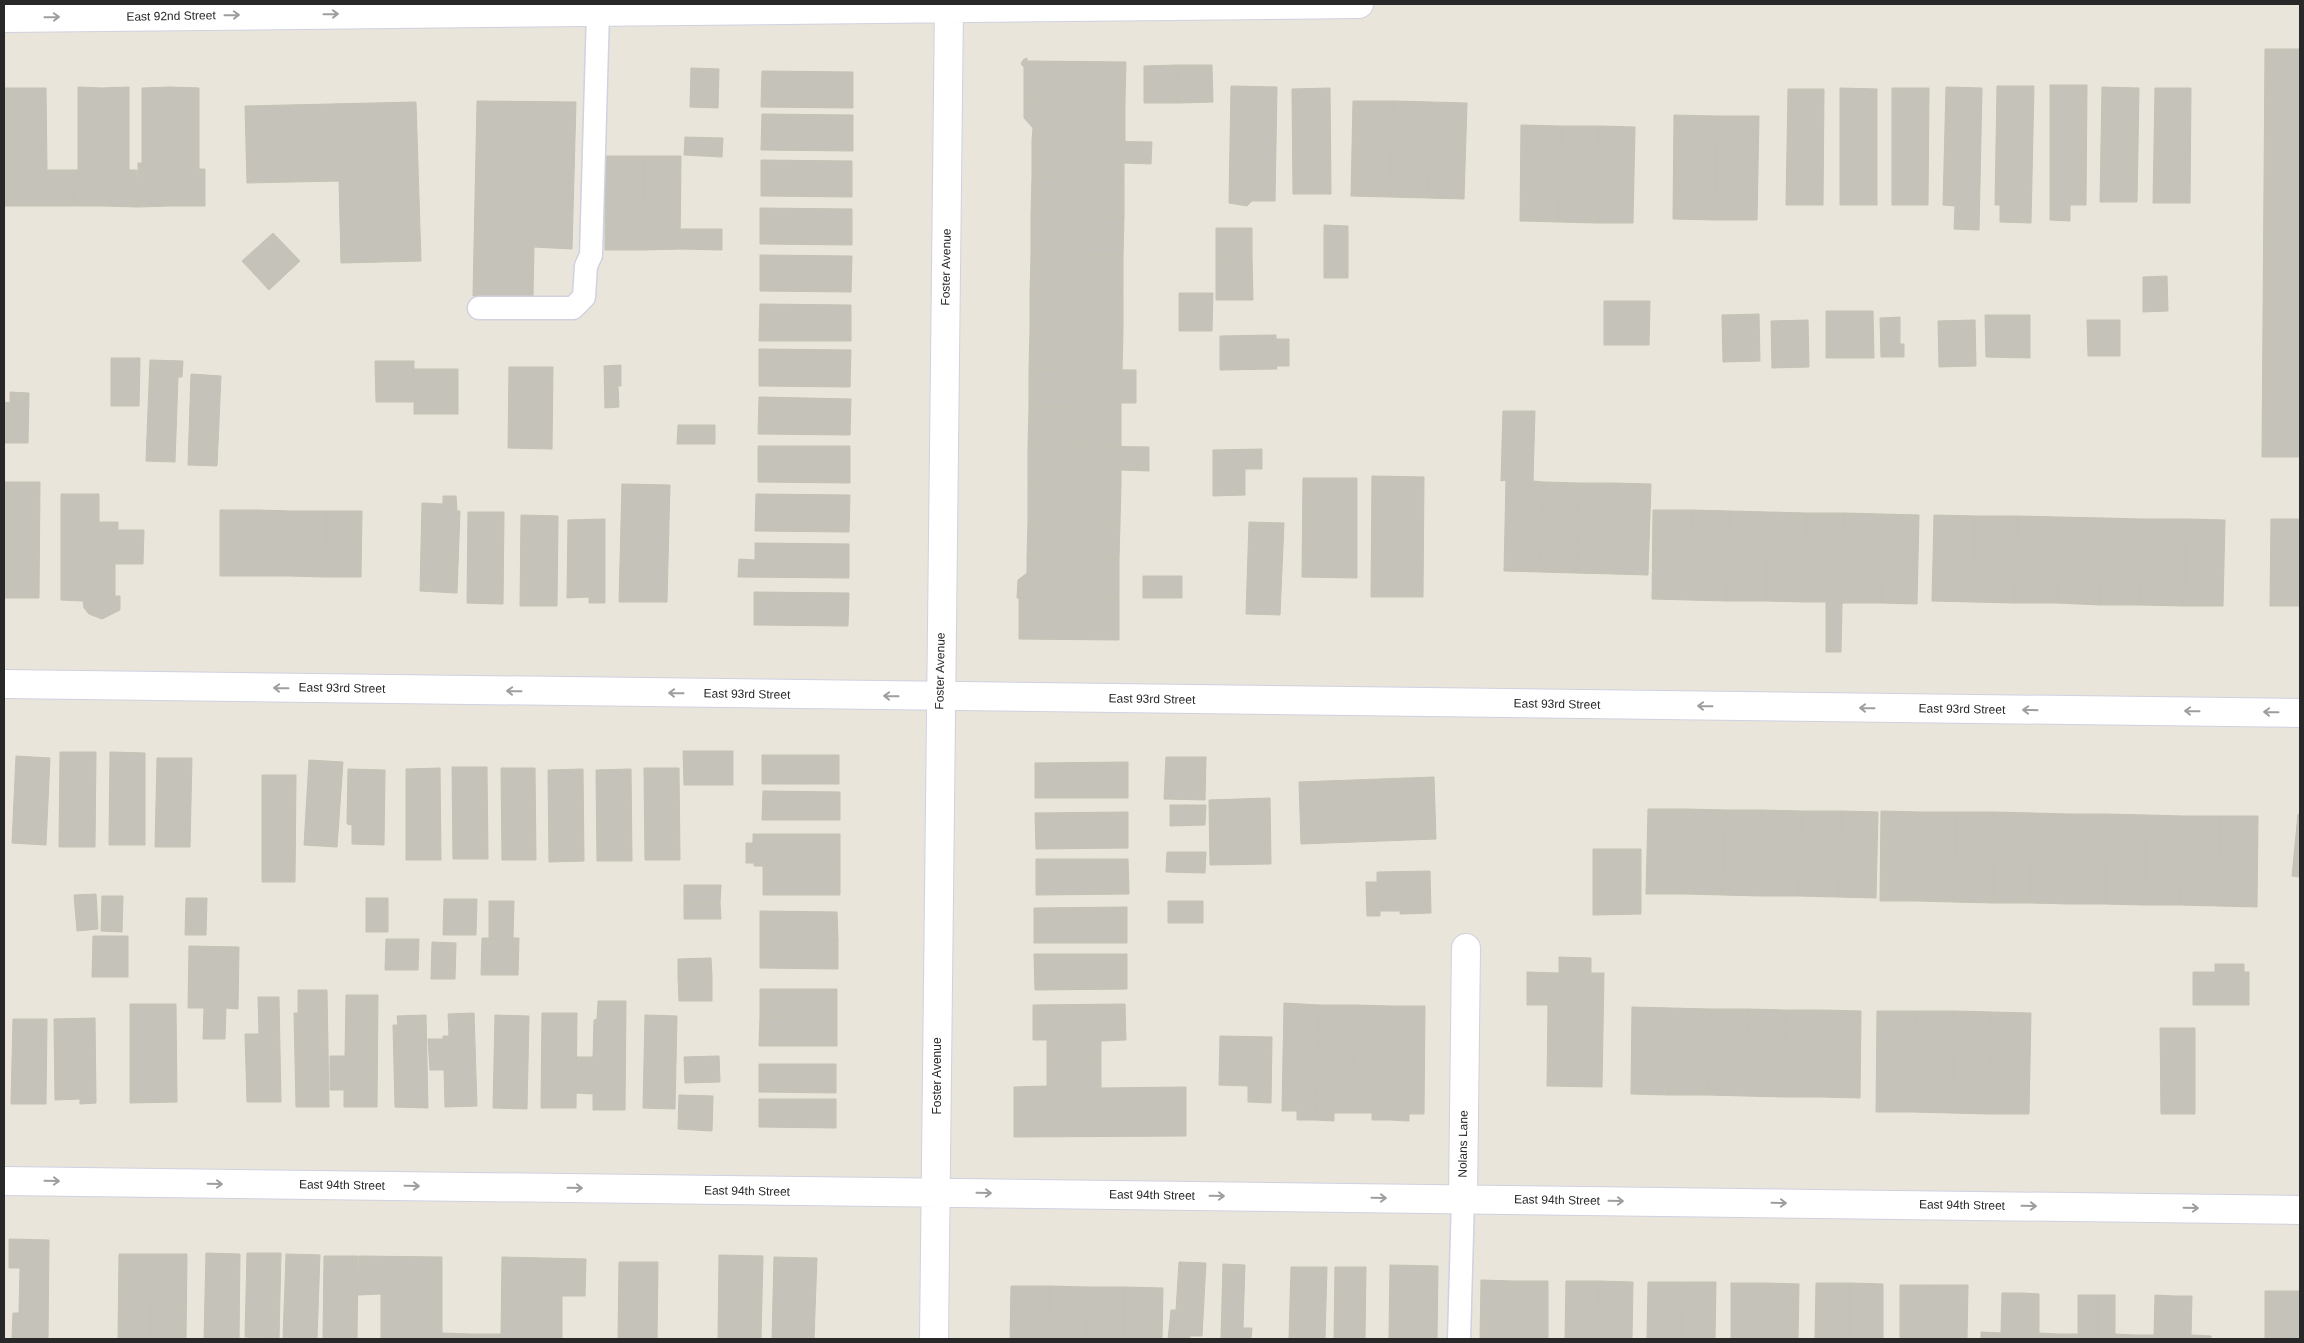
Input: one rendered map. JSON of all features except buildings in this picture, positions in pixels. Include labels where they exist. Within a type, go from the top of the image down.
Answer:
[{"type":"street","name":"East 92nd Street","points":[[4,18],[282,9],[598,12],[948,6],[1359,4]]},
{"type":"street","name":"Foster Avenue","points":[[934,1339],[948,6]]},
{"type":"street","name":"East 93rd Street","points":[[4,684],[2300,713]]},
{"type":"street","name":"Nolans Lane","points":[[1462,1198],[1466,948]]},
{"type":"street","name":"East 94th Street","points":[[4,1181],[2300,1210]]},
{"type":"lane","points":[[479,308],[574,308],[584,297],[586,266],[591,255],[598,12]]},
{"type":"lane","name":"Nolans Lane","points":[[1459,1339],[1462,1198]]}]
